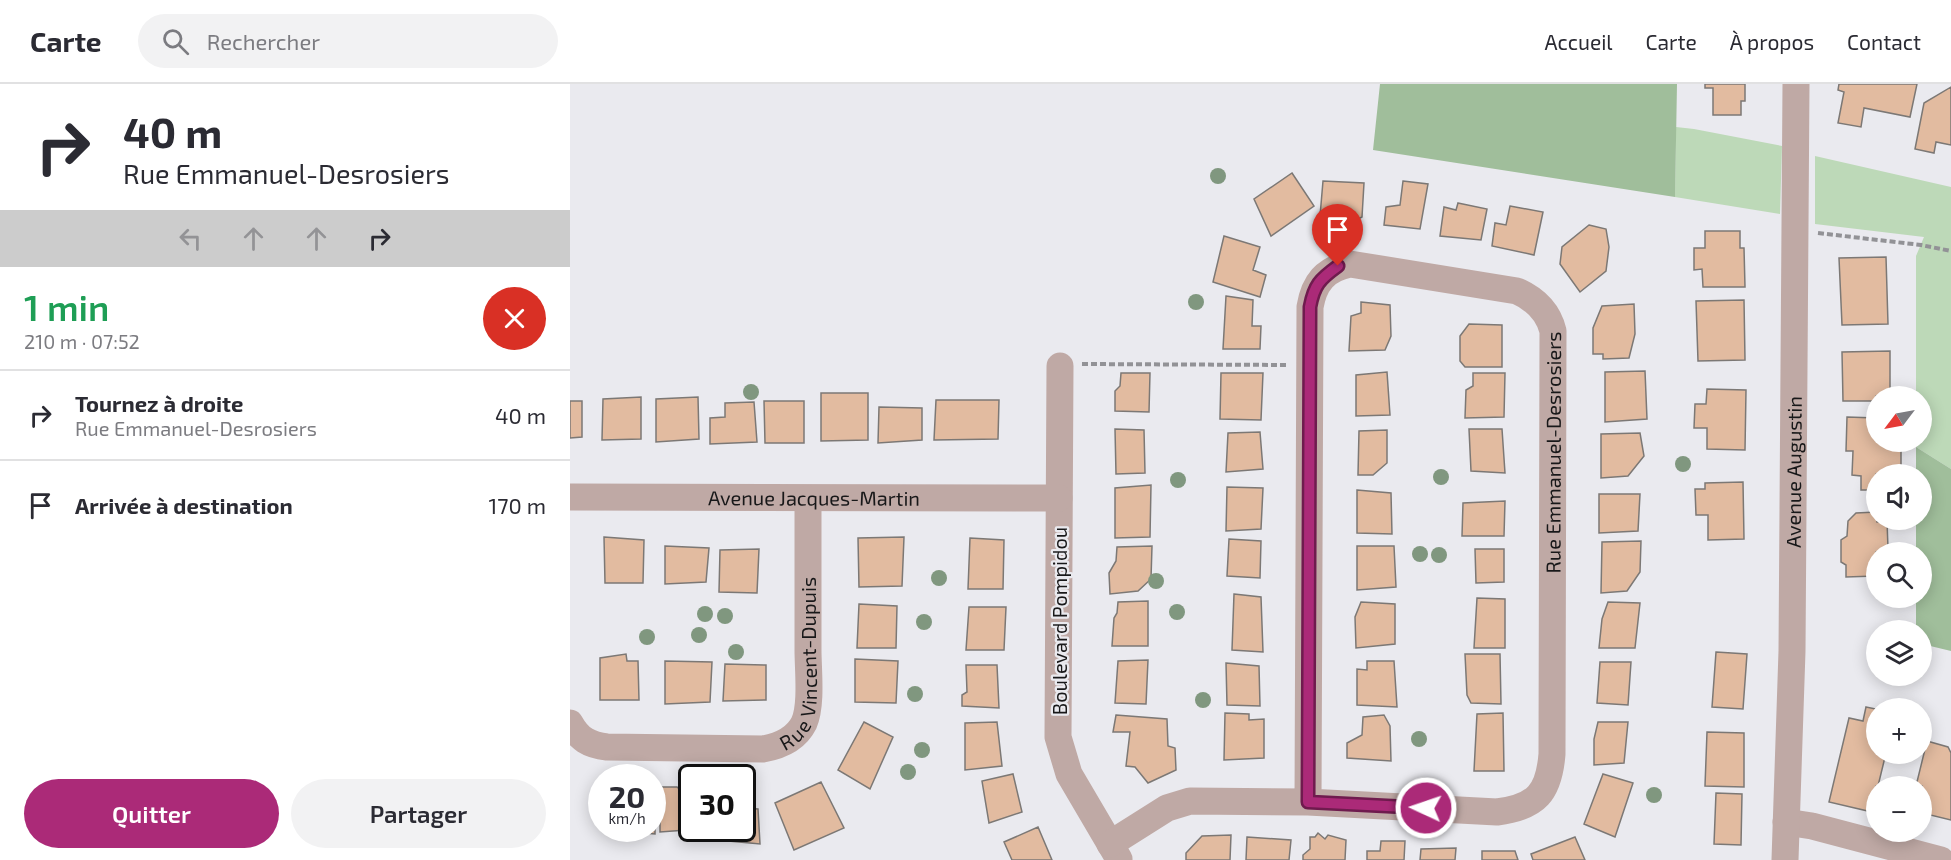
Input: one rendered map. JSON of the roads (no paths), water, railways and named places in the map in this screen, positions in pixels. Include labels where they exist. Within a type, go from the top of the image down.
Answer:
[{"type":"street","name":"Avenue Augustin","points":[[1785,860],[1792,651],[1796,84]]},
{"type":"street","name":"Rue Emmanuel-Desrosiers","points":[[1115,852],[1167,808],[1190,801],[1308,802],[1497,812],[1513,810],[1528,804],[1546,786],[1551,774],[1552,754],[1554,331],[1544,311],[1527,296],[1516,291],[1350,264],[1338,266],[1326,274],[1312,293],[1310,307],[1308,802]]},
{"type":"street","name":"Boulevard Pompidou","points":[[1069,365],[1059,498],[1058,736],[1069,774],[1115,852]]},
{"type":"street","name":"Avenue Jacques-Martin","points":[[570,497],[1059,498]]},
{"type":"street","name":"Rue Vincent-Dupuis","points":[[570,723],[583,740],[593,745],[607,747],[763,749],[776,747],[788,741],[798,732],[804,722],[808,688],[808,499]]},
{"type":"street","points":[[1786,822],[1812,826],[1941,860]]}]
